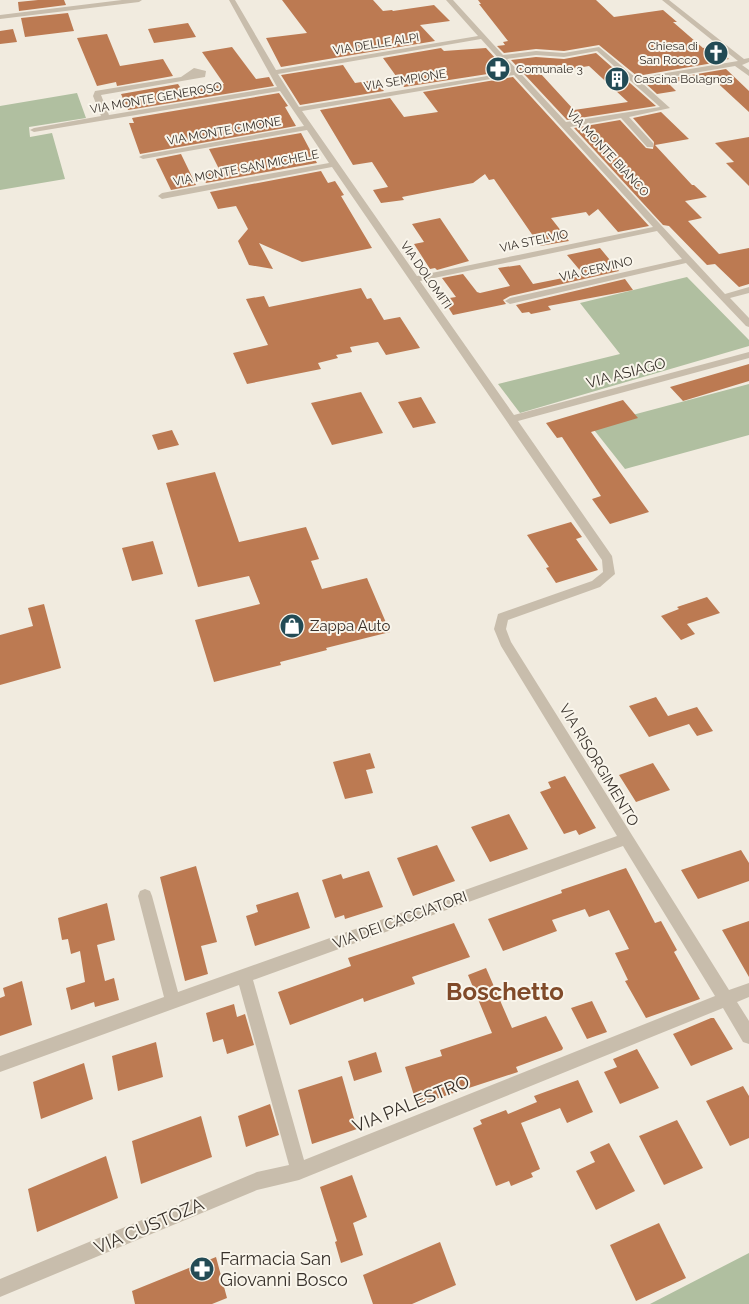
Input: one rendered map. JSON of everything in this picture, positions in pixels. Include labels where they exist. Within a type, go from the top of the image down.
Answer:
[{"type":"street","points":[[0,17],[140,0]]},
{"type":"street","name":"VIA DOLOMITI","points":[[232,0],[282,88],[608,559]]},
{"type":"street","name":"VIA MONTE BIANCO","points":[[449,0],[749,324]]},
{"type":"street","points":[[665,0],[743,62],[749,74]]},
{"type":"street","name":"VIA DELLE ALPI","points":[[272,72],[483,37]]},
{"type":"street","points":[[500,57],[536,53],[564,55],[599,49],[637,80],[666,108],[565,125]]},
{"type":"street","points":[[637,80],[743,62]]},
{"type":"street","name":"VIA SEMPIONE","points":[[298,109],[516,73]]},
{"type":"street","points":[[106,118],[97,96],[98,93],[183,78]]},
{"type":"street","name":"VIA MONTE GENEROSO","points":[[34,130],[282,88]]},
{"type":"street","points":[[623,115],[650,145]]},
{"type":"street","name":"VIA MONTE CIMONE","points":[[143,158],[310,127]]},
{"type":"street","name":"VIA MONTE SAN MICHELE","points":[[162,196],[335,164]]},
{"type":"street","name":"VIA STELVIO","points":[[414,279],[660,228]]},
{"type":"street","name":"VIA CERVINO","points":[[510,301],[688,260]]},
{"type":"street","points":[[724,297],[749,290]]},
{"type":"street","name":"VIA ASIAGO","points":[[511,419],[749,355]]},
{"type":"street","name":"VIA RISORGIMENTO","points":[[608,559],[609,574],[596,584],[502,617],[500,629],[506,642],[626,839],[749,1036]]},
{"type":"street","name":"VIA DEI CACCIATORI","points":[[0,1064],[626,839]]},
{"type":"street","points":[[145,896],[173,1001]]},
{"type":"street","points":[[244,976],[299,1171]]},
{"type":"street","name":"VIA PALESTRO","points":[[299,1171],[749,990]]},
{"type":"street","name":"VIA CUSTOZA","points":[[0,1288],[257,1181],[299,1171]]},
{"type":"green space","points":[[77,93],[86,118],[29,127],[30,137],[52,133],[65,179],[0,190],[0,106]]},
{"type":"green space","points":[[687,277],[749,340],[749,346],[520,413],[498,384],[620,354],[580,303]]},
{"type":"green space","points":[[749,384],[749,435],[625,469],[591,426]]},
{"type":"green space","points":[[749,1253],[749,1304],[650,1304]]},
{"type":"building","points":[[64,0],[66,5],[19,11],[18,2]]},
{"type":"building","points":[[282,0],[373,0],[383,11],[434,5],[450,21],[420,25],[435,41],[281,67],[266,38],[307,33]]},
{"type":"building","points":[[478,0],[596,0],[614,17],[663,10],[677,22],[673,22],[703,48],[713,46],[729,59],[637,76],[599,45],[564,51],[536,49],[504,53],[497,46],[505,45],[503,42],[508,41],[479,4],[481,4]]},
{"type":"building","points":[[68,13],[74,31],[25,37],[21,18]]},
{"type":"building","points":[[188,23],[196,37],[154,43],[148,29]]},
{"type":"building","points":[[13,29],[17,42],[0,44],[0,31]]},
{"type":"building","points":[[107,34],[120,66],[163,59],[173,76],[117,86],[116,82],[97,86],[77,38]]},
{"type":"building","points":[[232,47],[256,79],[269,77],[274,86],[128,110],[121,94],[178,84],[182,90],[224,84],[202,52]]},
{"type":"building","points":[[441,48],[444,51],[486,48],[507,71],[404,87],[383,58]]},
{"type":"building","points":[[596,53],[656,106],[567,120],[511,60],[536,57],[564,59]],"holes":[[[589,66],[628,102],[574,110],[541,74]]]},
{"type":"building","points":[[343,65],[355,83],[375,80],[384,91],[300,105],[281,75]]},
{"type":"building","points":[[726,69],[749,91],[749,112],[710,76],[668,83],[676,91],[657,94],[645,83]]},
{"type":"building","points":[[513,77],[649,226],[618,232],[598,209],[589,216],[586,212],[551,218],[569,241],[540,246],[494,179],[489,180],[485,174],[473,183],[402,197],[404,200],[381,203],[373,190],[388,187],[372,162],[353,165],[320,110],[390,98],[404,117],[438,112],[423,92]]},
{"type":"building","points":[[279,93],[288,106],[285,107],[296,126],[140,154],[129,123],[134,123],[132,118]]},
{"type":"building","points":[[661,112],[689,139],[655,145],[692,185],[707,197],[685,201],[702,218],[688,221],[719,254],[749,248],[749,284],[739,287],[715,264],[707,265],[669,226],[663,225],[574,128],[620,120],[646,148],[653,149],[654,142],[633,118]]},
{"type":"building","points":[[301,133],[317,163],[206,183],[201,175],[220,171],[209,149]]},
{"type":"building","points":[[749,137],[749,186],[726,163],[734,162],[715,143]]},
{"type":"building","points":[[181,154],[196,185],[171,190],[156,159]]},
{"type":"building","points":[[321,171],[328,183],[335,181],[344,195],[341,196],[372,248],[302,262],[259,243],[273,269],[249,265],[238,241],[248,229],[236,206],[218,209],[210,192]]},
{"type":"building","points":[[440,218],[469,261],[437,270],[435,268],[430,269],[414,244],[424,242],[412,224]]},
{"type":"building","points":[[600,248],[619,271],[510,296],[503,300],[506,304],[453,315],[443,299],[456,297],[442,278],[463,274],[477,292],[480,293],[510,286],[498,268],[520,265],[533,284],[583,274],[567,255]]},
{"type":"building","points":[[625,279],[633,290],[548,306],[551,310],[531,314],[529,312],[522,313],[516,305]]},
{"type":"building","points":[[361,288],[367,299],[371,298],[384,320],[400,317],[420,348],[386,355],[378,342],[350,347],[352,352],[336,355],[338,358],[318,363],[321,369],[247,384],[233,353],[268,345],[246,299],[264,296],[269,307]]},
{"type":"building","points":[[749,364],[749,381],[683,401],[670,387]]},
{"type":"building","points":[[361,392],[383,433],[332,445],[311,403]]},
{"type":"building","points":[[421,397],[436,423],[413,428],[398,402]]},
{"type":"building","points":[[623,400],[638,418],[591,432],[649,512],[610,524],[592,499],[601,496],[562,437],[557,438],[546,423]]},
{"type":"building","points":[[172,430],[179,445],[158,450],[152,435]]},
{"type":"building","points":[[215,472],[239,542],[306,527],[319,559],[311,561],[322,589],[367,578],[390,632],[326,648],[327,650],[280,662],[281,665],[214,682],[195,620],[260,604],[249,576],[198,587],[166,483]]},
{"type":"building","points":[[571,522],[582,537],[576,539],[598,570],[556,583],[546,568],[549,567],[527,535]]},
{"type":"building","points":[[153,541],[163,574],[132,581],[122,548]]},
{"type":"building","points":[[707,597],[720,613],[687,624],[695,634],[681,640],[661,616],[679,609],[677,607]]},
{"type":"building","points":[[44,604],[61,668],[0,685],[0,635],[33,626],[28,608]]},
{"type":"building","points":[[656,697],[668,716],[697,707],[713,731],[697,736],[689,724],[649,737],[629,706]]},
{"type":"building","points":[[370,753],[375,768],[366,770],[373,793],[345,799],[333,762]]},
{"type":"building","points":[[653,763],[670,790],[636,802],[619,775]]},
{"type":"building","points":[[565,776],[596,828],[579,835],[576,830],[564,834],[540,792],[551,788],[548,782]]},
{"type":"building","points":[[509,814],[528,849],[490,862],[471,827]]},
{"type":"building","points":[[437,845],[455,881],[413,896],[397,858]]},
{"type":"building","points":[[741,850],[749,863],[749,881],[698,899],[681,870]]},
{"type":"building","points":[[196,866],[217,942],[201,946],[208,974],[185,981],[160,877]]},
{"type":"building","points":[[626,868],[655,923],[661,921],[677,950],[674,952],[700,999],[646,1018],[625,981],[628,980],[615,953],[629,949],[609,910],[589,917],[585,909],[552,920],[557,931],[503,951],[488,919],[562,893],[561,890]]},
{"type":"building","points":[[369,871],[383,907],[345,919],[344,915],[335,918],[322,880],[341,874],[343,879]]},
{"type":"building","points":[[298,892],[310,928],[255,946],[246,916],[258,912],[256,905]]},
{"type":"building","points":[[107,903],[115,940],[97,945],[105,981],[114,978],[119,1000],[95,1007],[94,1002],[71,1010],[66,988],[85,982],[80,951],[71,954],[68,939],[62,940],[58,918]]},
{"type":"building","points":[[749,921],[749,977],[722,930]]},
{"type":"building","points":[[454,923],[470,957],[412,977],[415,984],[364,1002],[363,998],[290,1025],[278,992],[351,966],[348,958]]},
{"type":"building","points":[[486,968],[512,1028],[546,1016],[563,1048],[562,1050],[516,1067],[518,1072],[417,1105],[405,1067],[442,1056],[440,1050],[492,1033],[468,975]]},
{"type":"building","points":[[22,981],[32,1025],[0,1036],[0,998],[5,996],[3,988]]},
{"type":"building","points":[[592,1001],[607,1032],[587,1039],[571,1008]]},
{"type":"building","points":[[234,1004],[237,1017],[245,1014],[254,1045],[227,1054],[223,1039],[213,1042],[206,1013]]},
{"type":"building","points":[[714,1018],[733,1049],[691,1066],[673,1034]]},
{"type":"building","points":[[156,1042],[163,1077],[118,1091],[112,1056]]},
{"type":"building","points":[[637,1049],[659,1088],[620,1104],[604,1072],[617,1067],[613,1059]]},
{"type":"building","points":[[376,1052],[382,1072],[354,1081],[348,1061]]},
{"type":"building","points":[[84,1063],[93,1099],[41,1119],[33,1082]]},
{"type":"building","points":[[342,1076],[357,1129],[312,1144],[298,1090]]},
{"type":"building","points":[[578,1080],[593,1112],[567,1123],[560,1108],[521,1123],[540,1169],[531,1173],[533,1177],[511,1186],[509,1181],[496,1186],[473,1128],[482,1124],[480,1120],[506,1110],[508,1114],[537,1102],[534,1096]]},
{"type":"building","points":[[743,1086],[749,1096],[749,1138],[730,1146],[706,1101]]},
{"type":"building","points":[[270,1104],[279,1135],[246,1147],[238,1116]]},
{"type":"building","points":[[201,1116],[212,1157],[141,1184],[132,1141]]},
{"type":"building","points":[[677,1120],[703,1168],[664,1185],[639,1136]]},
{"type":"building","points":[[609,1143],[635,1191],[596,1210],[576,1171],[595,1162],[590,1152]]},
{"type":"building","points":[[106,1156],[118,1198],[37,1232],[28,1189]]},
{"type":"building","points":[[352,1175],[367,1217],[353,1223],[363,1255],[341,1263],[335,1242],[337,1241],[320,1187]]},
{"type":"building","points":[[659,1223],[686,1278],[636,1301],[610,1245]]},
{"type":"building","points":[[440,1242],[456,1285],[412,1304],[373,1304],[363,1275]]},
{"type":"building","points":[[216,1257],[227,1298],[212,1304],[135,1304],[132,1291]]},
{"type":"place","name":"Chiesa di San Rocco","points":[[716,53]]},
{"type":"place","name":"Comunale 3","points":[[498,69]]},
{"type":"place","name":"Cascina Bolagnos","points":[[617,79]]},
{"type":"place","name":"Zappa Auto","points":[[292,626]]},
{"type":"place","name":"Farmacia San Giovanni Bosco","points":[[202,1269]]},
{"type":"district","name":"Boschetto","points":[[505,992]]}]
